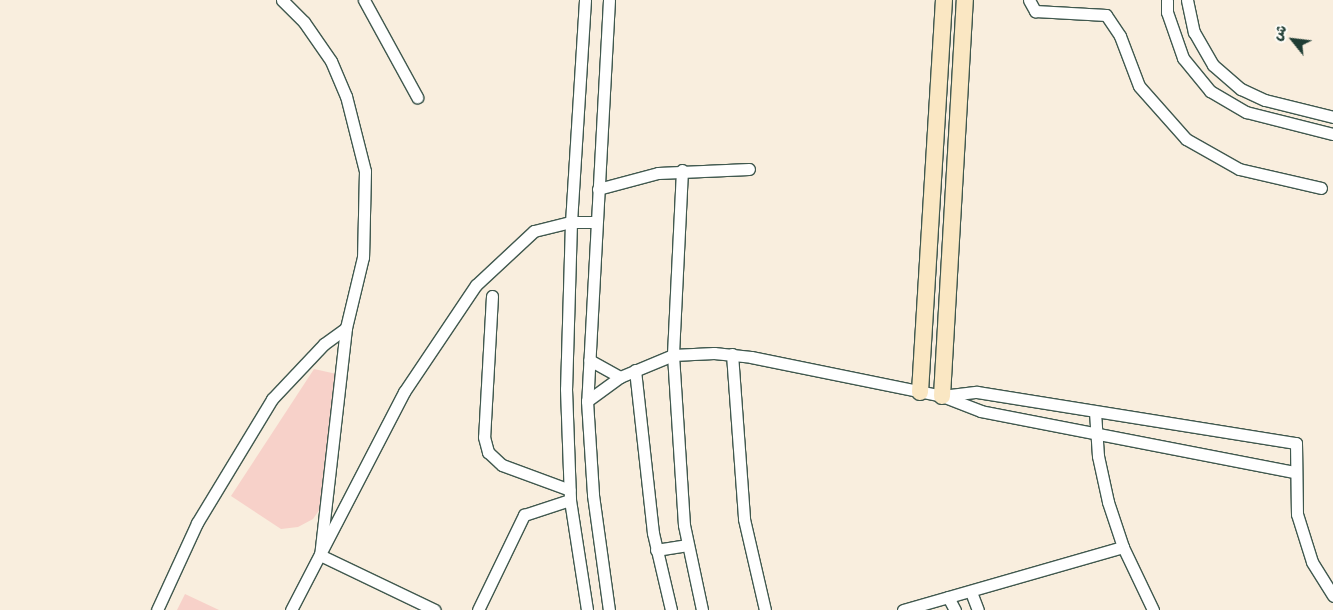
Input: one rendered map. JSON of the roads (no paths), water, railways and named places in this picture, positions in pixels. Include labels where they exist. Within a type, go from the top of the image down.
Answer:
[{"type":"street","points":[[282,0],[304,22],[331,61],[346,96],[363,162],[366,210],[363,258],[346,328],[320,555]]},
{"type":"street","points":[[364,0],[416,97]]},
{"type":"street","points":[[585,0],[571,222],[566,389],[570,495],[587,610]]},
{"type":"street","points":[[609,0],[587,400],[593,495],[609,610]]},
{"type":"street","points":[[920,392],[944,0]]},
{"type":"street","points":[[942,396],[965,0]]},
{"type":"street","points":[[1029,0],[1035,11],[1106,15],[1120,36],[1139,86],[1186,139],[1239,169],[1321,188]]},
{"type":"street","points":[[1167,0],[1167,12],[1182,58],[1210,91],[1246,112],[1333,134]]},
{"type":"street","points":[[1187,0],[1194,32],[1213,65],[1241,89],[1265,100],[1333,117]]},
{"type":"street","points":[[598,189],[658,173],[682,170],[749,168]]},
{"type":"street","points":[[682,170],[673,355],[682,501],[688,545],[702,610]]},
{"type":"street","points":[[291,610],[404,392],[476,284],[534,231],[571,222],[596,222]]},
{"type":"street","points":[[492,296],[484,437],[488,452],[502,465],[570,495]]},
{"type":"street","points":[[158,610],[197,523],[272,399],[324,344],[346,328]]},
{"type":"street","points":[[732,354],[744,519],[766,610]]},
{"type":"street","points":[[587,400],[620,377],[673,355],[732,354],[942,396],[981,411],[1294,472]]},
{"type":"street","points":[[589,360],[620,377]]},
{"type":"street","points":[[635,370],[656,550],[672,610]]},
{"type":"street","points":[[942,396],[976,392],[1296,443],[1294,472],[1297,514],[1312,562],[1333,596]]},
{"type":"street","points":[[1095,412],[1095,433],[1108,502],[1123,547],[1153,610]]},
{"type":"street","points":[[478,610],[524,516],[570,495]]},
{"type":"street","points":[[656,550],[688,545]]},
{"type":"street","points":[[903,610],[1123,547]]},
{"type":"street","points":[[320,555],[435,610]]},
{"type":"street","points":[[971,592],[978,610]]},
{"type":"street","points":[[948,598],[955,610]]}]
